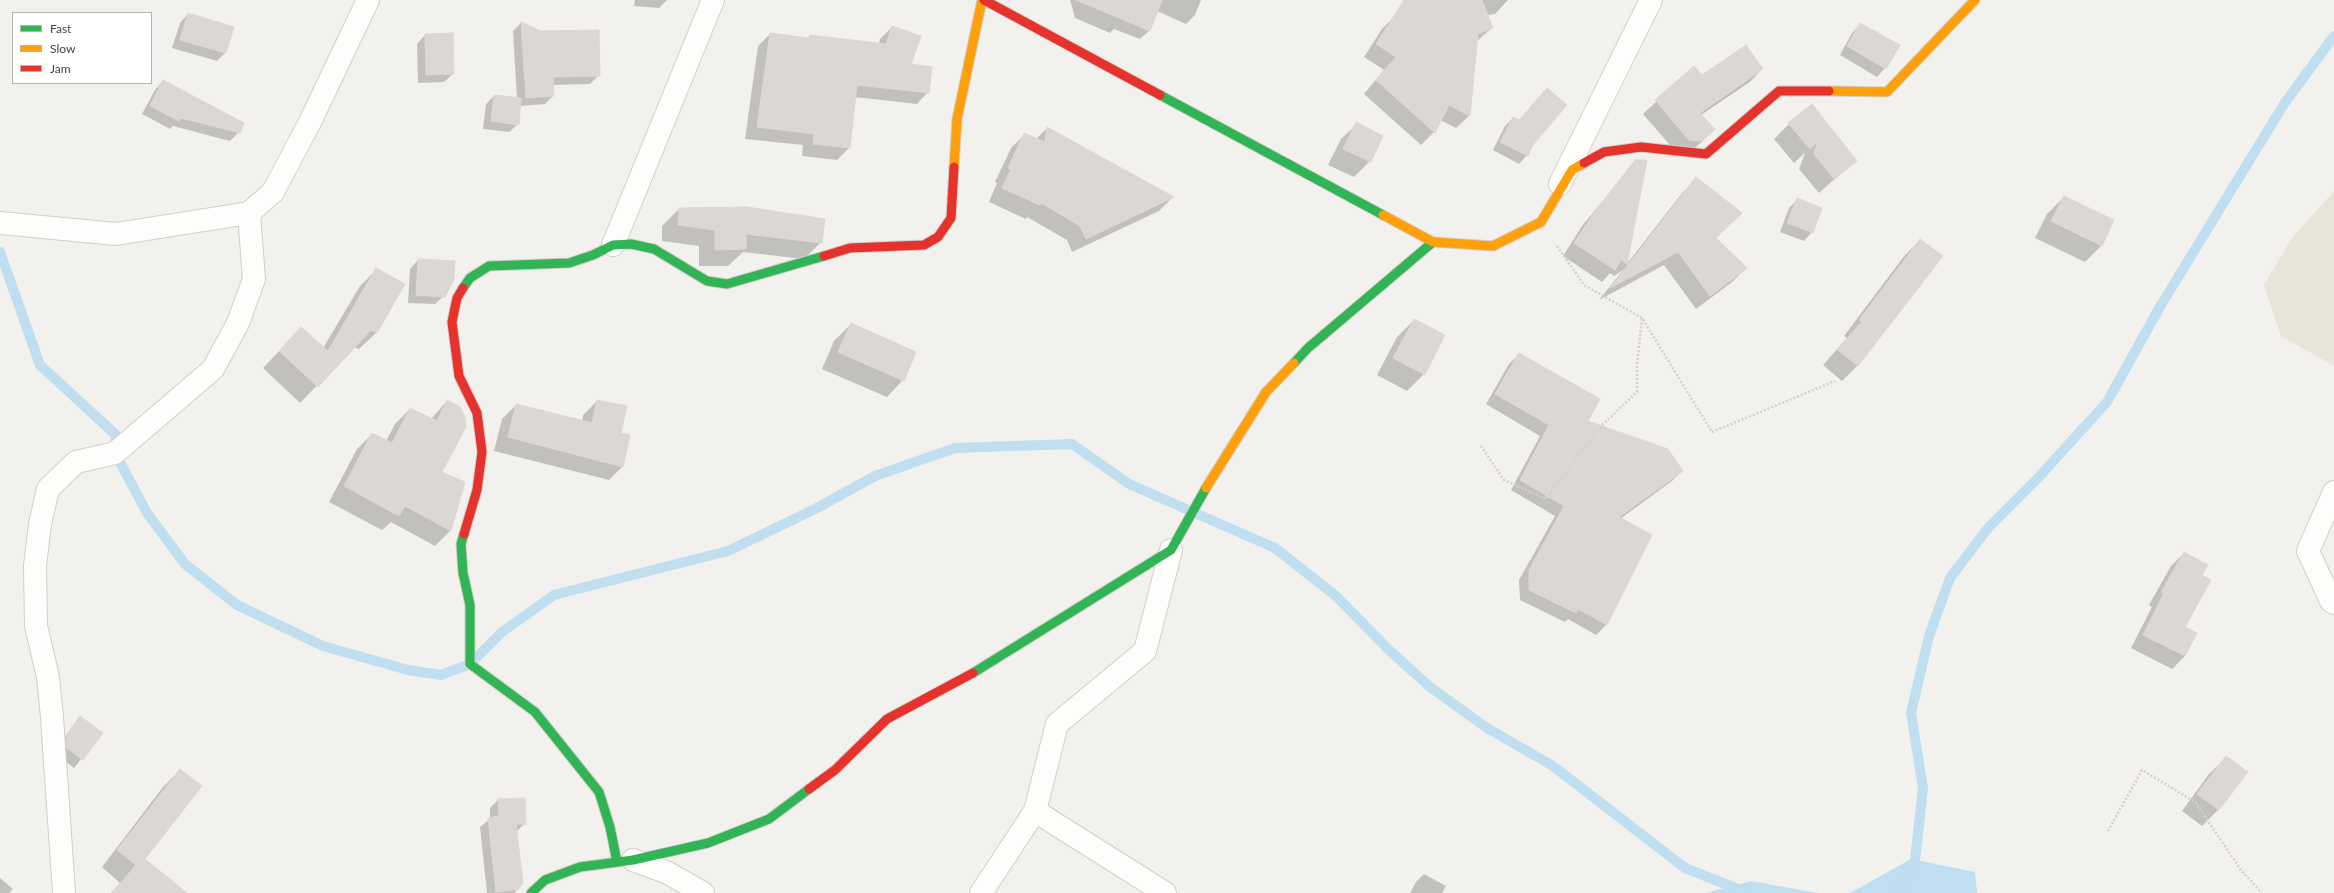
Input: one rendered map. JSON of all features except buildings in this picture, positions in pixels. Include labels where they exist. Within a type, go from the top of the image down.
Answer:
[{"type":"street","points":[[0,223],[116,234],[249,213],[273,192],[311,120],[368,0]]},
{"type":"street","points":[[613,245],[713,0]]},
{"type":"street","points":[[625,861],[610,827],[599,792],[535,712],[470,664],[470,605],[463,572],[461,544],[477,490],[482,452],[477,412],[459,376],[452,322],[457,298],[470,278],[489,266],[569,263],[593,255],[613,245],[631,244],[654,249],[707,281],[727,284],[850,248],[924,245],[938,237],[951,218],[957,119],[983,0],[1433,242],[1492,246],[1541,222],[1572,170],[1604,152],[1641,147],[1706,154],[1779,91],[1887,92],[1975,0]]},
{"type":"street","points":[[1541,222],[1651,0]]},
{"type":"street","points":[[64,893],[49,684],[36,626],[34,566],[40,524],[48,489],[76,462],[115,453],[213,369],[238,324],[254,279],[249,213]]},
{"type":"street","points":[[981,893],[1035,811],[1057,724],[1145,651],[1171,550],[1192,510],[1266,392],[1308,348],[1433,242]]},
{"type":"street","points":[[2334,492],[2308,551],[2331,601],[2334,603]]},
{"type":"street","points":[[531,893],[545,880],[580,867],[625,861],[708,843],[769,819],[835,770],[887,719],[980,669],[1171,550]]},
{"type":"street","points":[[1035,811],[1166,893]]},
{"type":"street","points":[[625,861],[668,873],[703,893]]},
{"type":"path","points":[[1541,222],[1584,285],[1642,318],[1712,432],[1835,381]]},
{"type":"path","points":[[1481,446],[1504,480],[1546,499],[1600,427],[1638,392],[1637,366],[1642,318]]},
{"type":"path","points":[[2108,831],[2142,770],[2195,802],[2241,870],[2262,893]]},
{"type":"shaded area","points":[[2334,191],[2334,366],[2281,336],[2264,285],[2292,238]]},
{"type":"water","points":[[1911,859],[1975,872],[1977,893],[1850,893]]},
{"type":"water","points":[[1751,881],[1818,893],[1706,893]]},
{"type":"waterway","points":[[1896,893],[1904,884],[1915,860],[1923,788],[1911,713],[1929,636],[1950,578],[1988,528],[2038,478],[2107,402],[2161,305],[2284,104],[2334,36]]},
{"type":"waterway","points":[[0,252],[40,365],[116,435],[115,453],[147,513],[185,564],[237,605],[323,646],[408,670],[441,675],[470,664],[502,632],[554,595],[728,551],[815,509],[875,476],[955,448],[1072,444],[1129,484],[1275,548],[1336,596],[1389,650],[1430,687],[1487,728],[1553,766],[1685,868],[1748,893]]},
{"type":"traffic: fast","points":[[1160,95],[1383,215]]},
{"type":"traffic: fast","points":[[1294,363],[1308,348],[1433,242]]},
{"type":"traffic: fast","points":[[463,288],[470,278],[489,266],[569,263],[593,255],[613,245],[631,244],[654,249],[707,281],[727,284],[824,256]]},
{"type":"traffic: fast","points":[[973,673],[1171,550],[1206,488]]},
{"type":"traffic: fast","points":[[464,534],[461,544],[463,573],[470,605],[470,664],[535,712],[599,792],[610,827],[617,862]]},
{"type":"traffic: fast","points":[[531,893],[545,880],[580,867],[633,860],[708,843],[769,819],[809,789]]},
{"type":"traffic: slow","points":[[954,167],[957,119],[982,0]]},
{"type":"traffic: slow","points":[[1829,91],[1887,92],[1975,0]]},
{"type":"traffic: slow","points":[[1383,215],[1433,242],[1493,246],[1541,222],[1572,170],[1584,163]]},
{"type":"traffic: slow","points":[[1206,488],[1266,392],[1294,363]]},
{"type":"traffic: jam","points":[[984,0],[1160,95]]},
{"type":"traffic: jam","points":[[1584,163],[1604,152],[1641,147],[1706,154],[1779,91],[1829,91]]},
{"type":"traffic: jam","points":[[824,256],[850,248],[924,245],[938,237],[951,218],[954,167]]},
{"type":"traffic: jam","points":[[463,288],[457,298],[452,322],[459,376],[477,413],[482,452],[477,490],[464,534]]},
{"type":"traffic: jam","points":[[809,789],[835,770],[887,719],[973,673]]}]
